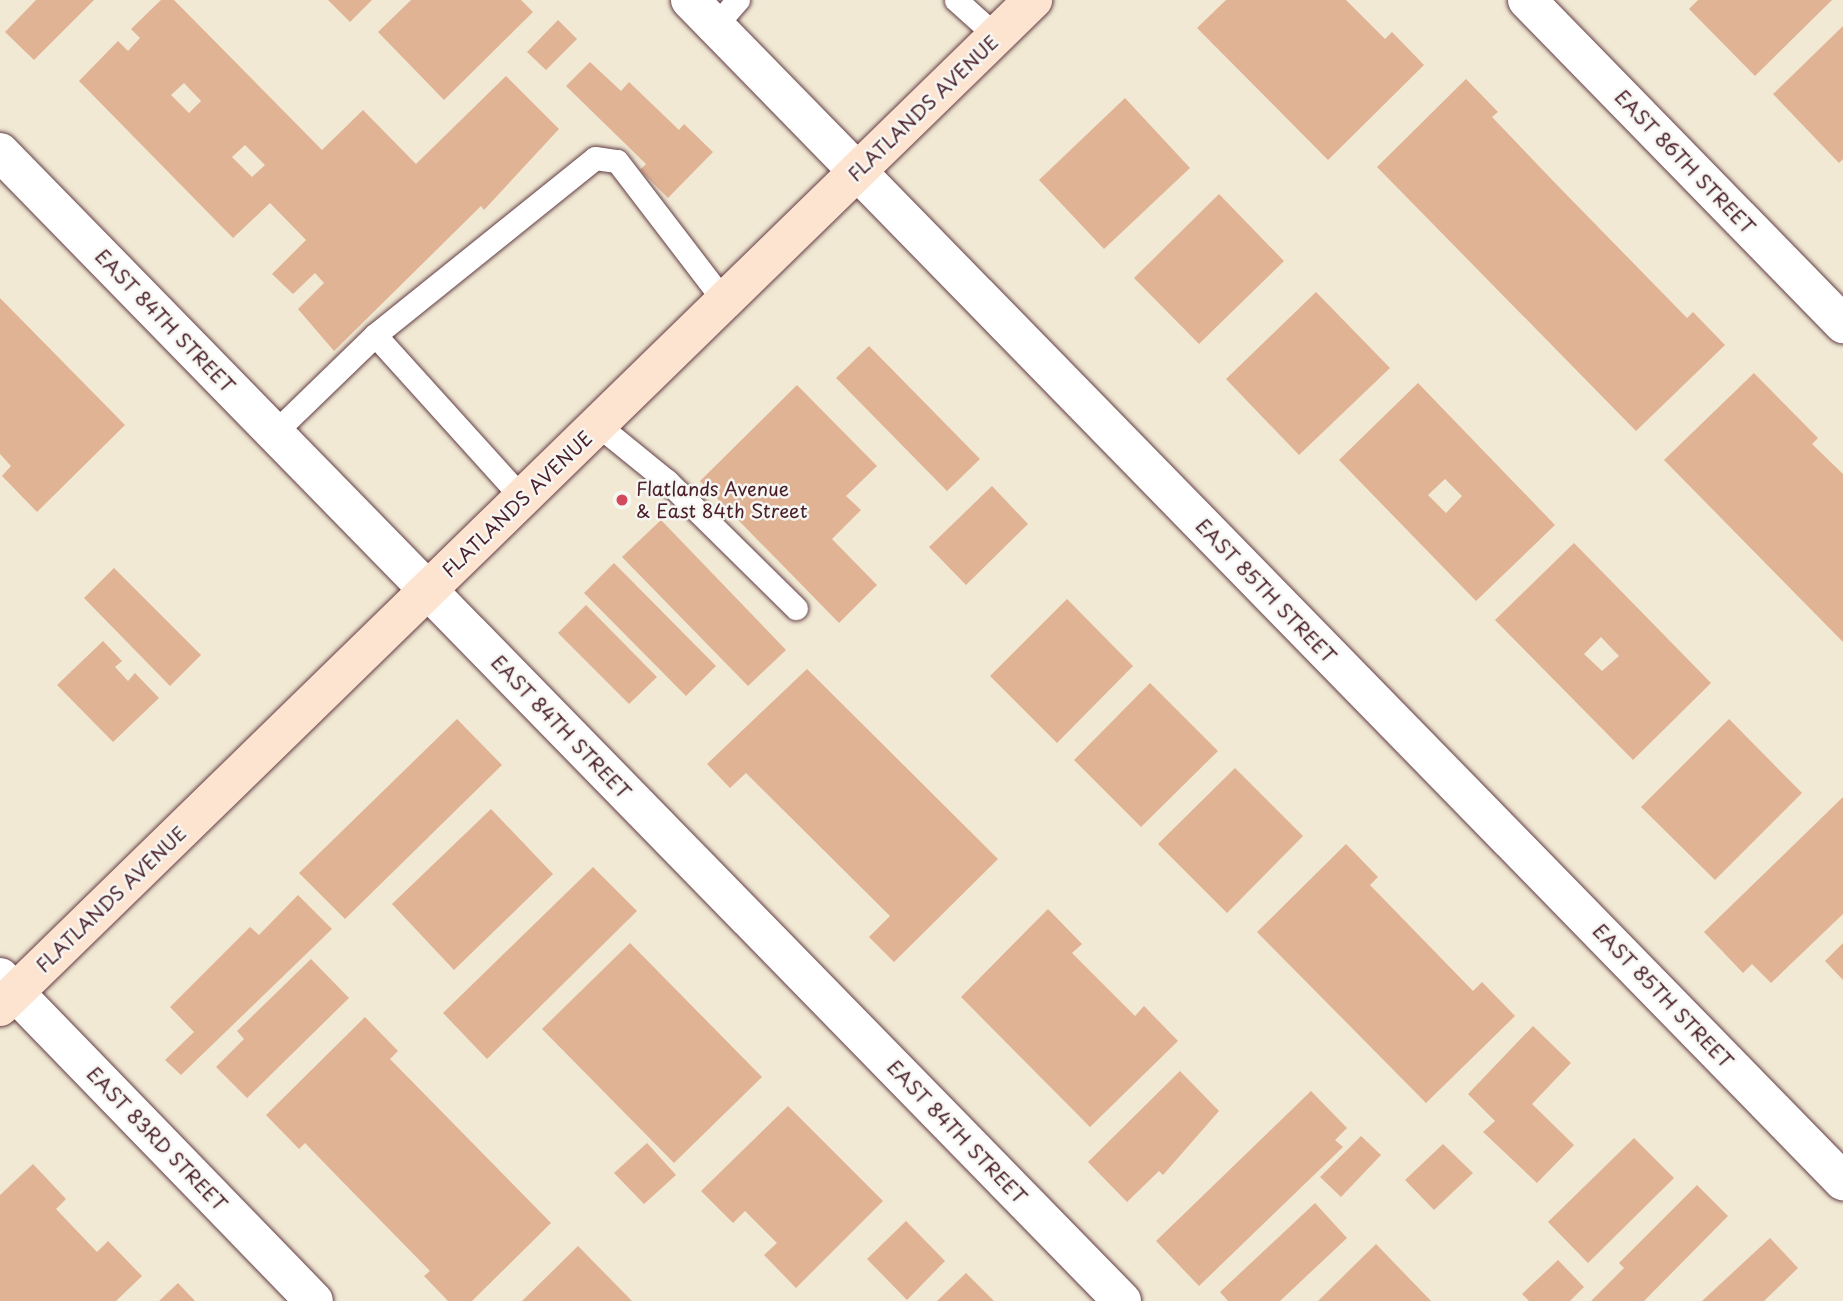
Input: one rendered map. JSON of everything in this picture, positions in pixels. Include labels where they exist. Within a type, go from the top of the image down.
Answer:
[{"type":"main road","name":"FLATLANDS AVENUE","points":[[5,992],[428,591],[1033,0]]},
{"type":"street","name":"EAST 86TH STREET","points":[[1527,0],[1843,324]]},
{"type":"street","name":"EAST 85TH STREET","points":[[714,9],[857,171],[1843,1181]]},
{"type":"street","name":"EAST 84TH STREET","points":[[0,152],[1122,1301]]},
{"type":"street","name":"EAST 83RD STREET","points":[[5,992],[314,1301]]},
{"type":"lane","points":[[956,0],[996,36]]},
{"type":"lane","points":[[274,433],[375,335],[595,158],[617,162],[724,302]]},
{"type":"lane","points":[[375,335],[523,499]]},
{"type":"lane","points":[[598,425],[667,481],[796,608]]},
{"type":"building","points":[[36,0],[94,0],[34,60],[5,32]]},
{"type":"building","points":[[161,0],[174,0],[322,150],[363,110],[416,164],[506,76],[559,129],[484,210],[481,206],[334,351],[298,309],[324,283],[315,273],[293,294],[272,274],[306,240],[270,203],[233,238],[79,81],[118,41],[128,51],[140,38],[131,29]],"holes":[[[184,83],[201,101],[189,113],[171,95]],[[245,145],[265,165],[252,177],[232,157]]]},
{"type":"building","points":[[328,0],[372,0],[350,22]]},
{"type":"building","points":[[411,0],[521,0],[533,12],[444,100],[378,32]]},
{"type":"building","points":[[1226,0],[1346,0],[1385,39],[1392,32],[1424,65],[1328,160],[1197,28]]},
{"type":"building","points":[[1698,0],[1832,0],[1755,76],[1689,9]]},
{"type":"building","points":[[558,20],[577,39],[546,70],[527,52]]},
{"type":"building","points":[[1843,26],[1843,159],[1839,163],[1773,94]]},
{"type":"building","points":[[590,62],[621,91],[629,82],[679,130],[684,124],[713,152],[668,198],[640,170],[646,164],[566,86]]},
{"type":"building","points":[[1466,79],[1498,112],[1492,117],[1557,185],[1687,318],[1693,312],[1725,345],[1636,431],[1377,167]]},
{"type":"building","points":[[1125,98],[1190,168],[1104,249],[1039,180]]},
{"type":"building","points":[[1219,194],[1284,261],[1199,344],[1134,278]]},
{"type":"building","points":[[1316,292],[1390,368],[1299,455],[1226,379]]},
{"type":"building","points":[[0,298],[125,425],[37,512],[2,476],[11,466],[0,454]]},
{"type":"building","points":[[869,346],[980,459],[947,491],[836,378]]},
{"type":"building","points":[[1754,373],[1818,438],[1812,444],[1843,474],[1843,642],[1664,460]]},
{"type":"building","points":[[1418,383],[1555,525],[1476,601],[1339,460]],"holes":[[[1445,479],[1462,496],[1446,513],[1428,495]]]},
{"type":"building","points":[[797,385],[877,466],[846,496],[861,510],[832,539],[877,585],[839,623],[700,481]]},
{"type":"building","points":[[992,486],[1028,524],[966,585],[929,547]]},
{"type":"building","points":[[661,520],[786,650],[748,686],[622,557]]},
{"type":"building","points":[[1574,543],[1711,683],[1633,760],[1495,620]],"holes":[[[1601,637],[1619,656],[1602,671],[1584,654]]]},
{"type":"building","points":[[614,563],[716,666],[686,696],[584,593]]},
{"type":"building","points":[[114,568],[201,655],[170,686],[84,598]]},
{"type":"building","points":[[1067,599],[1133,666],[1057,743],[990,676]]},
{"type":"building","points":[[586,605],[657,677],[629,704],[558,633]]},
{"type":"building","points":[[103,641],[122,661],[115,667],[128,681],[135,673],[159,698],[113,742],[57,685]]},
{"type":"building","points":[[807,669],[998,859],[894,962],[869,937],[890,916],[746,773],[730,788],[707,764]]},
{"type":"building","points":[[1150,683],[1218,751],[1141,827],[1074,760]]},
{"type":"building","points":[[457,719],[502,765],[345,919],[299,873]]},
{"type":"building","points":[[1729,719],[1802,793],[1715,880],[1641,807]]},
{"type":"building","points":[[1235,768],[1303,836],[1227,913],[1158,844]]},
{"type":"building","points":[[1843,797],[1843,914],[1771,983],[1752,964],[1743,973],[1704,932]]},
{"type":"building","points":[[491,809],[553,874],[454,970],[392,904]]},
{"type":"building","points":[[1346,844],[1378,877],[1370,885],[1473,991],[1482,982],[1515,1016],[1426,1103],[1257,932]]},
{"type":"building","points":[[593,867],[637,911],[487,1059],[443,1013]]},
{"type":"building","points":[[298,895],[332,929],[181,1075],[165,1060],[194,1032],[170,1007],[250,927],[259,935]]},
{"type":"building","points":[[1048,909],[1082,944],[1072,953],[1135,1016],[1144,1006],[1178,1041],[1090,1127],[961,997]]},
{"type":"building","points":[[630,943],[762,1077],[674,1163],[542,1029]]},
{"type":"building","points":[[1843,943],[1843,980],[1825,961]]},
{"type":"building","points":[[311,959],[349,998],[247,1098],[216,1067],[244,1039],[237,1031]]},
{"type":"building","points":[[365,1017],[398,1051],[390,1059],[551,1223],[472,1301],[448,1301],[424,1276],[430,1271],[305,1143],[299,1149],[266,1115]]},
{"type":"building","points":[[1533,1026],[1571,1063],[1532,1104],[1574,1145],[1537,1183],[1483,1132],[1495,1121],[1468,1094]]},
{"type":"building","points":[[1180,1071],[1219,1111],[1163,1175],[1159,1171],[1127,1202],[1088,1162]]},
{"type":"building","points":[[1311,1091],[1347,1128],[1335,1140],[1343,1147],[1199,1286],[1156,1241]]},
{"type":"building","points":[[788,1106],[883,1201],[796,1288],[764,1255],[777,1243],[745,1211],[733,1223],[701,1191]]},
{"type":"building","points":[[1361,1136],[1381,1155],[1341,1197],[1320,1177]]},
{"type":"building","points":[[1634,1138],[1674,1178],[1588,1263],[1548,1222]]},
{"type":"building","points":[[647,1143],[676,1175],[644,1204],[614,1173]]},
{"type":"building","points":[[1443,1144],[1473,1173],[1434,1210],[1405,1180]]},
{"type":"building","points":[[33,1164],[66,1199],[56,1209],[97,1252],[108,1241],[142,1276],[116,1301],[0,1301],[0,1195]]},
{"type":"building","points":[[1697,1185],[1728,1216],[1644,1301],[1591,1301],[1624,1268],[1619,1263]]},
{"type":"building","points":[[1315,1203],[1347,1238],[1280,1301],[1228,1301],[1220,1292]]},
{"type":"building","points":[[906,1221],[945,1261],[907,1300],[867,1259]]},
{"type":"building","points":[[1770,1238],[1798,1268],[1764,1301],[1702,1301]]},
{"type":"building","points":[[1376,1244],[1431,1301],[1318,1301]]},
{"type":"building","points":[[578,1246],[632,1301],[522,1301]]},
{"type":"building","points":[[1558,1260],[1584,1287],[1570,1301],[1529,1301],[1522,1294]]},
{"type":"building","points":[[966,1273],[994,1301],[937,1301]]},
{"type":"building","points":[[178,1283],[195,1301],[159,1301]]},
{"type":"place","name":"Flatlands Avenue & East 84th Street","points":[[622,500]]}]
